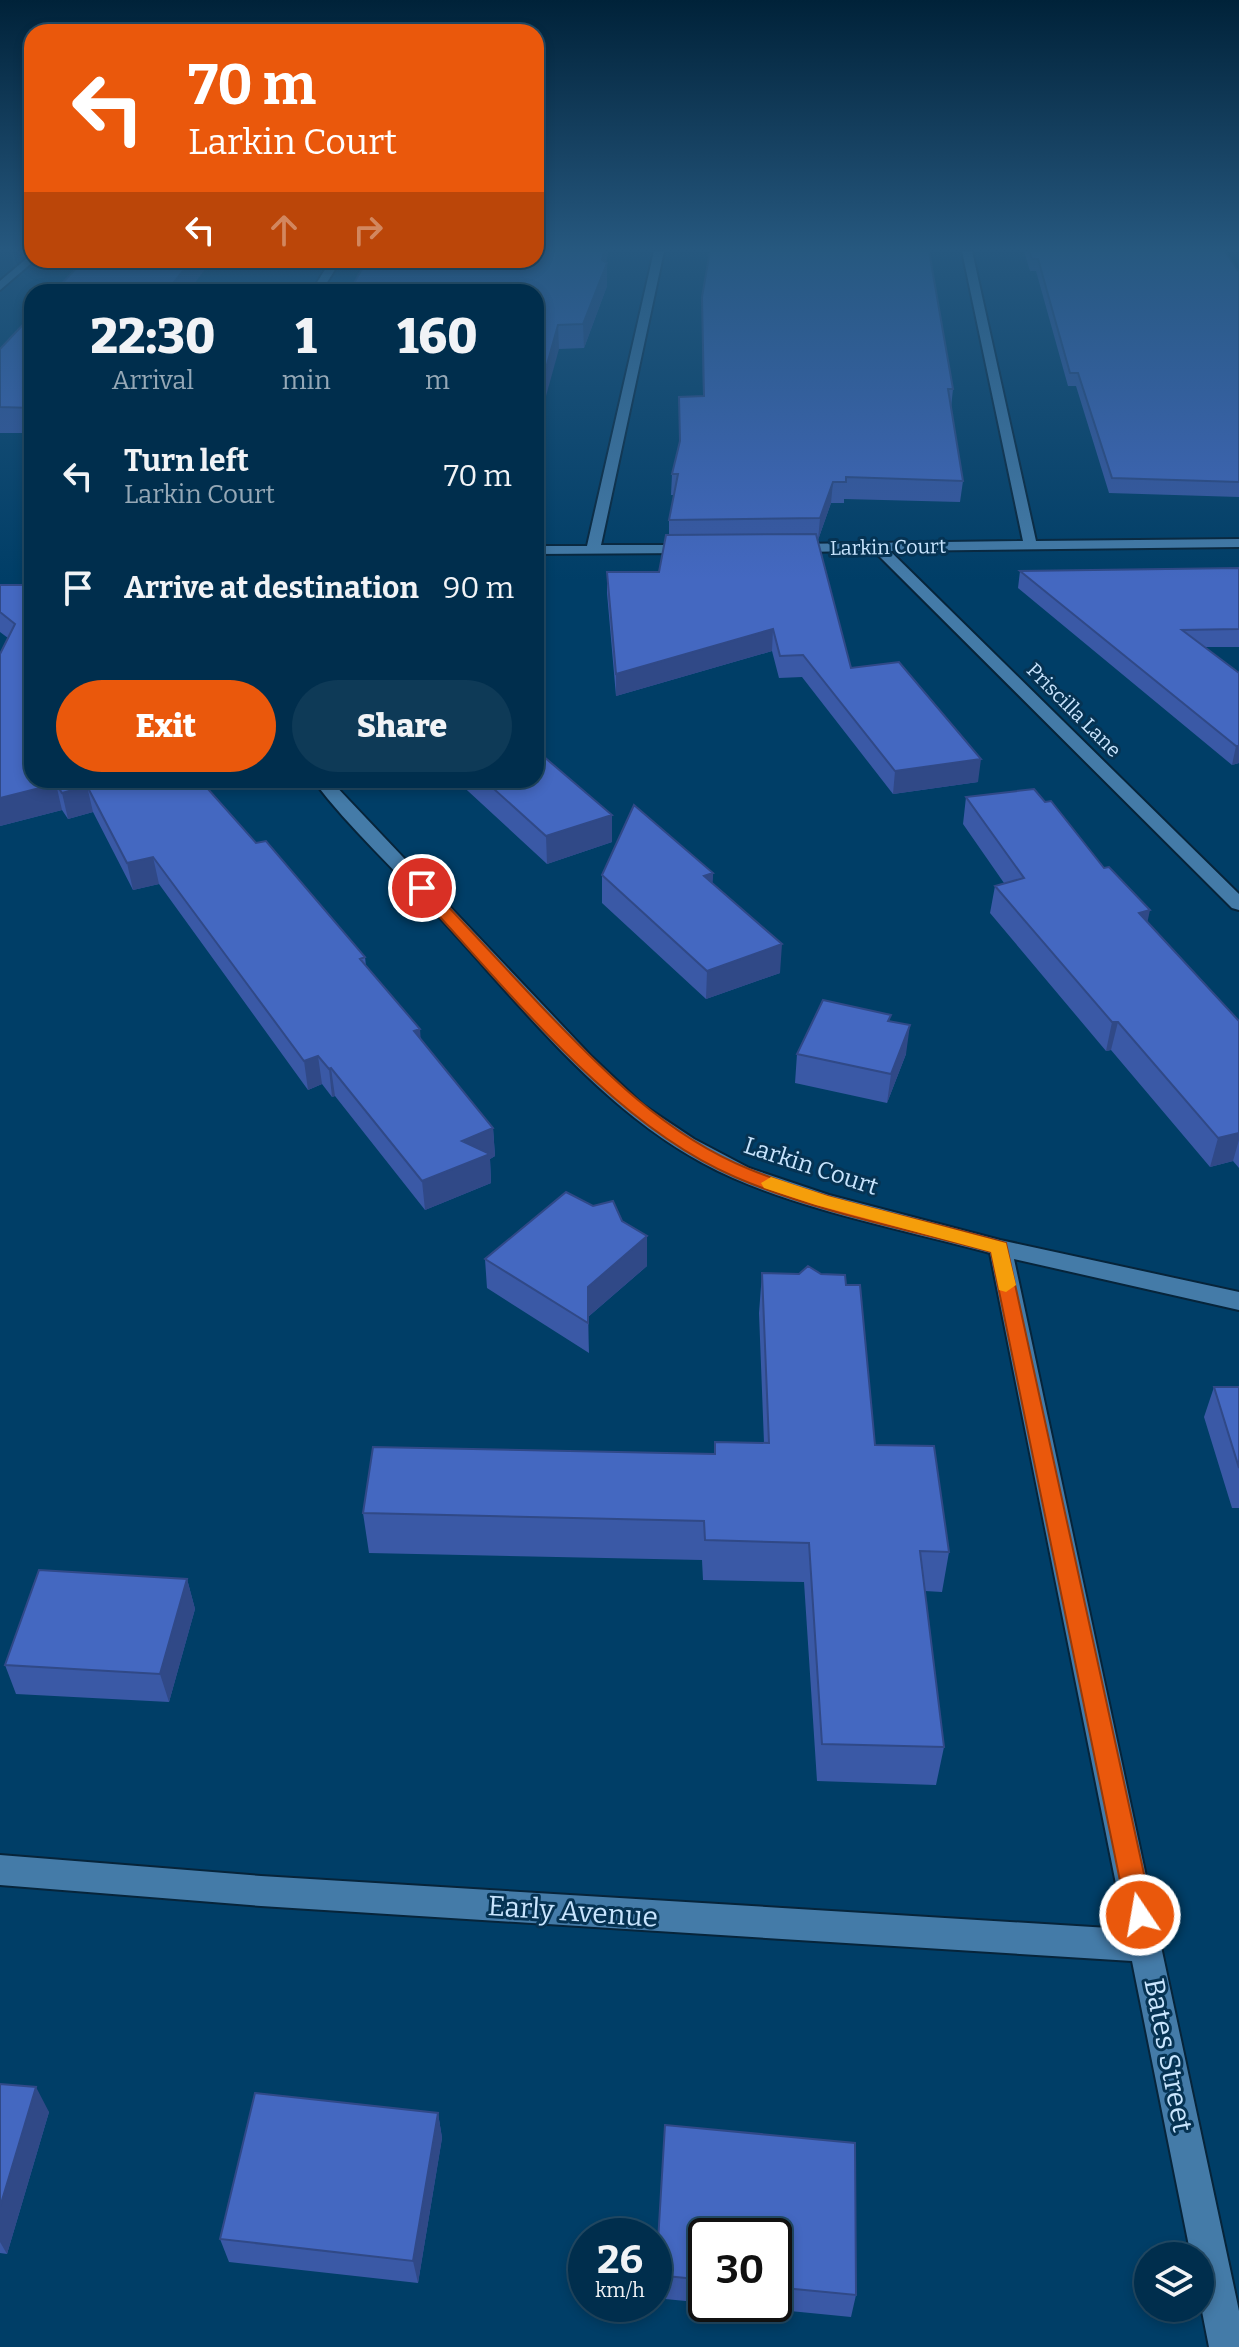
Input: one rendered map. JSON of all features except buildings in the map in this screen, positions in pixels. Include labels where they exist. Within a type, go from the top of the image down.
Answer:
[{"type":"street","points":[[593,550],[635,361]]},
{"type":"street","points":[[991,361],[1030,544]]},
{"type":"street","name":"Larkin Court","points":[[783,548],[1239,543]]},
{"type":"street","name":"Priscilla Lane","points":[[878,547],[1239,904]]},
{"type":"street","points":[[544,550],[704,549]]},
{"type":"street","name":"Larkin Court","points":[[328,788],[585,1062],[636,1110],[686,1144],[741,1173],[823,1201],[1000,1248],[1239,1301]]},
{"type":"street","name":"Bates Street","points":[[1000,1248],[1228,2347]]},
{"type":"street","name":"Early Avenue","points":[[0,1870],[261,1891],[1146,1946]]},
{"type":"slow traffic","points":[[771,1183],[823,1201],[1000,1248],[1006,1285]]},
{"type":"route","points":[[422,888],[585,1062],[636,1110],[686,1144],[741,1173],[823,1201],[1000,1248],[1009,1303],[1140,1915]]}]
